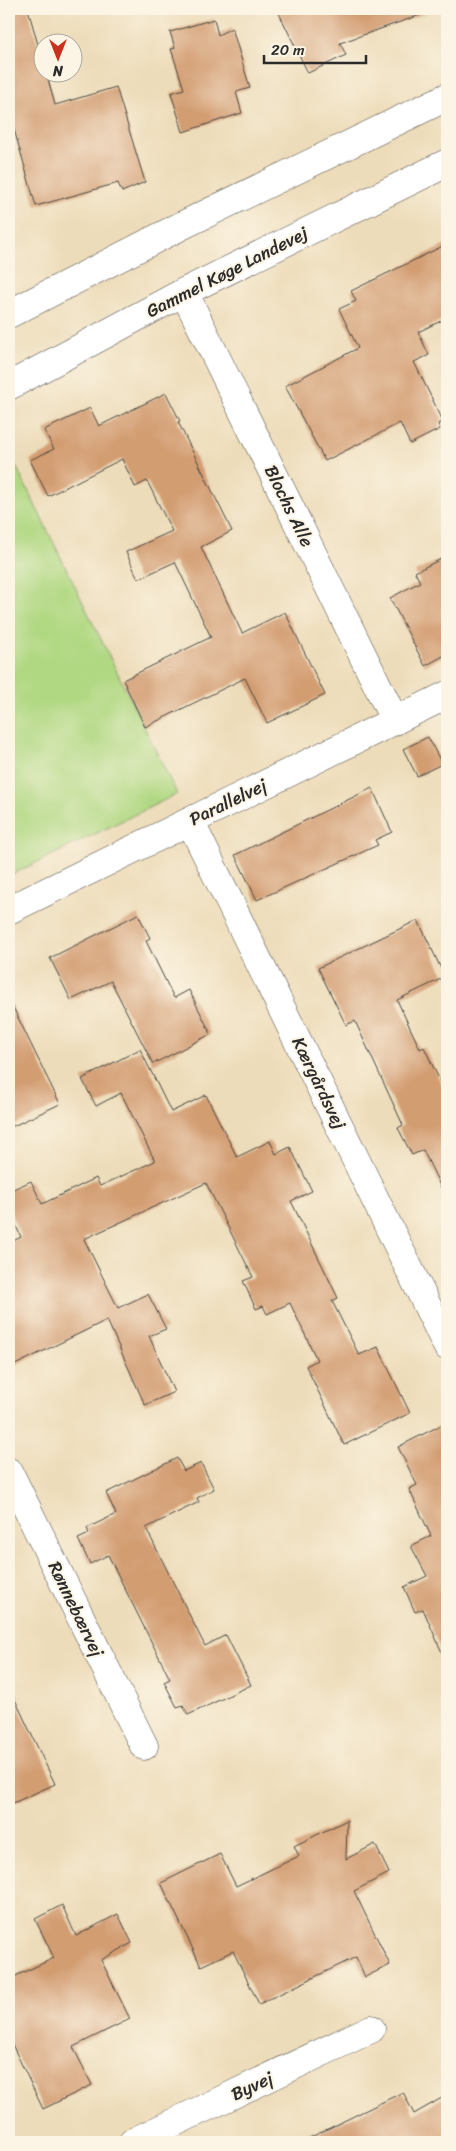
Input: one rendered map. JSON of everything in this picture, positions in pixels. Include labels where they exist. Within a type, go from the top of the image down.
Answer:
[{"type":"street","points":[[9,314],[181,226],[447,97]]},
{"type":"street","name":"Gammel Køge Landevej","points":[[9,386],[184,292],[447,163]]},
{"type":"street","name":"Blochs Alle","points":[[184,292],[395,720]]},
{"type":"street","name":"Parallelvej","points":[[9,910],[447,695]]},
{"type":"street","name":"Kærgårdsvej","points":[[190,821],[447,1346]]},
{"type":"street","name":"Rønnebærvej","points":[[9,1472],[144,1746]]},
{"type":"street","name":"Byvej","points":[[133,2142],[371,2029]]},
{"type":"green space","points":[[9,452],[177,794],[9,876]]},
{"type":"building","points":[[9,9],[28,9],[34,32],[32,32],[32,82],[49,82],[55,105],[116,87],[145,182],[122,192],[118,183],[36,206],[9,112]]},
{"type":"building","points":[[277,9],[425,9],[426,13],[340,43],[346,55],[308,73]]},
{"type":"building","points":[[214,19],[218,35],[232,28],[250,88],[236,92],[242,113],[183,132],[171,93],[184,89],[171,49],[175,48],[170,32]]},
{"type":"building","points":[[447,244],[447,318],[418,332],[429,355],[414,362],[443,421],[438,424],[440,429],[410,444],[400,423],[325,461],[285,386],[358,348],[339,309],[356,301],[351,291]]},
{"type":"building","points":[[166,393],[180,421],[178,422],[232,531],[201,547],[242,633],[285,612],[325,695],[267,723],[245,678],[145,727],[123,680],[211,637],[175,562],[138,579],[126,552],[172,531],[147,481],[135,487],[122,459],[48,496],[30,460],[54,449],[44,430],[90,408],[99,426]]},
{"type":"building","points":[[447,556],[447,654],[425,666],[390,598],[420,582],[415,572]]},
{"type":"building","points":[[428,737],[442,764],[417,776],[403,749]]},
{"type":"building","points":[[372,788],[392,832],[375,840],[378,845],[257,900],[235,855]]},
{"type":"building","points":[[138,914],[150,938],[146,941],[174,998],[189,990],[211,1034],[153,1064],[111,981],[71,1000],[50,958]]},
{"type":"building","points":[[418,920],[445,977],[397,1000],[420,1049],[424,1047],[447,1096],[447,1200],[423,1150],[412,1155],[398,1128],[403,1125],[355,1021],[346,1025],[318,968]]},
{"type":"building","points":[[9,999],[60,1104],[9,1128]]},
{"type":"building","points":[[140,1049],[171,1112],[206,1095],[237,1157],[270,1141],[276,1154],[290,1147],[312,1191],[291,1201],[338,1298],[332,1301],[359,1355],[378,1347],[410,1413],[344,1445],[306,1366],[317,1360],[290,1303],[267,1314],[263,1306],[256,1309],[243,1281],[253,1277],[206,1183],[84,1239],[118,1308],[148,1294],[166,1329],[149,1336],[174,1392],[145,1405],[107,1320],[9,1368],[9,1243],[21,1237],[9,1210],[9,1191],[31,1181],[42,1204],[96,1178],[100,1186],[155,1161],[121,1093],[96,1106],[82,1079]]},
{"type":"building","points":[[447,1422],[447,1664],[423,1609],[415,1612],[404,1587],[427,1576],[411,1546],[431,1536],[409,1489],[417,1485],[398,1447]]},
{"type":"building","points":[[177,1458],[184,1471],[201,1463],[214,1489],[197,1498],[199,1502],[146,1528],[205,1646],[226,1635],[251,1685],[188,1715],[183,1705],[177,1707],[164,1682],[170,1679],[108,1555],[90,1564],[78,1539],[89,1534],[87,1528],[116,1514],[106,1493]]},
{"type":"building","points":[[9,1687],[55,1784],[9,1805]]},
{"type":"building","points":[[347,1820],[346,1859],[375,1844],[389,1873],[354,1891],[390,1965],[365,1977],[356,1957],[259,2004],[233,1951],[201,1966],[161,1883],[220,1854],[236,1886],[299,1856],[294,1846]]},
{"type":"building","points":[[62,1905],[76,1936],[118,1914],[132,1943],[101,1960],[130,2019],[73,2047],[92,2085],[43,2109],[9,2038],[9,1979],[54,1958],[35,1919]]},
{"type":"building","points":[[403,2092],[414,2114],[447,2095],[447,2142],[301,2142]]}]
